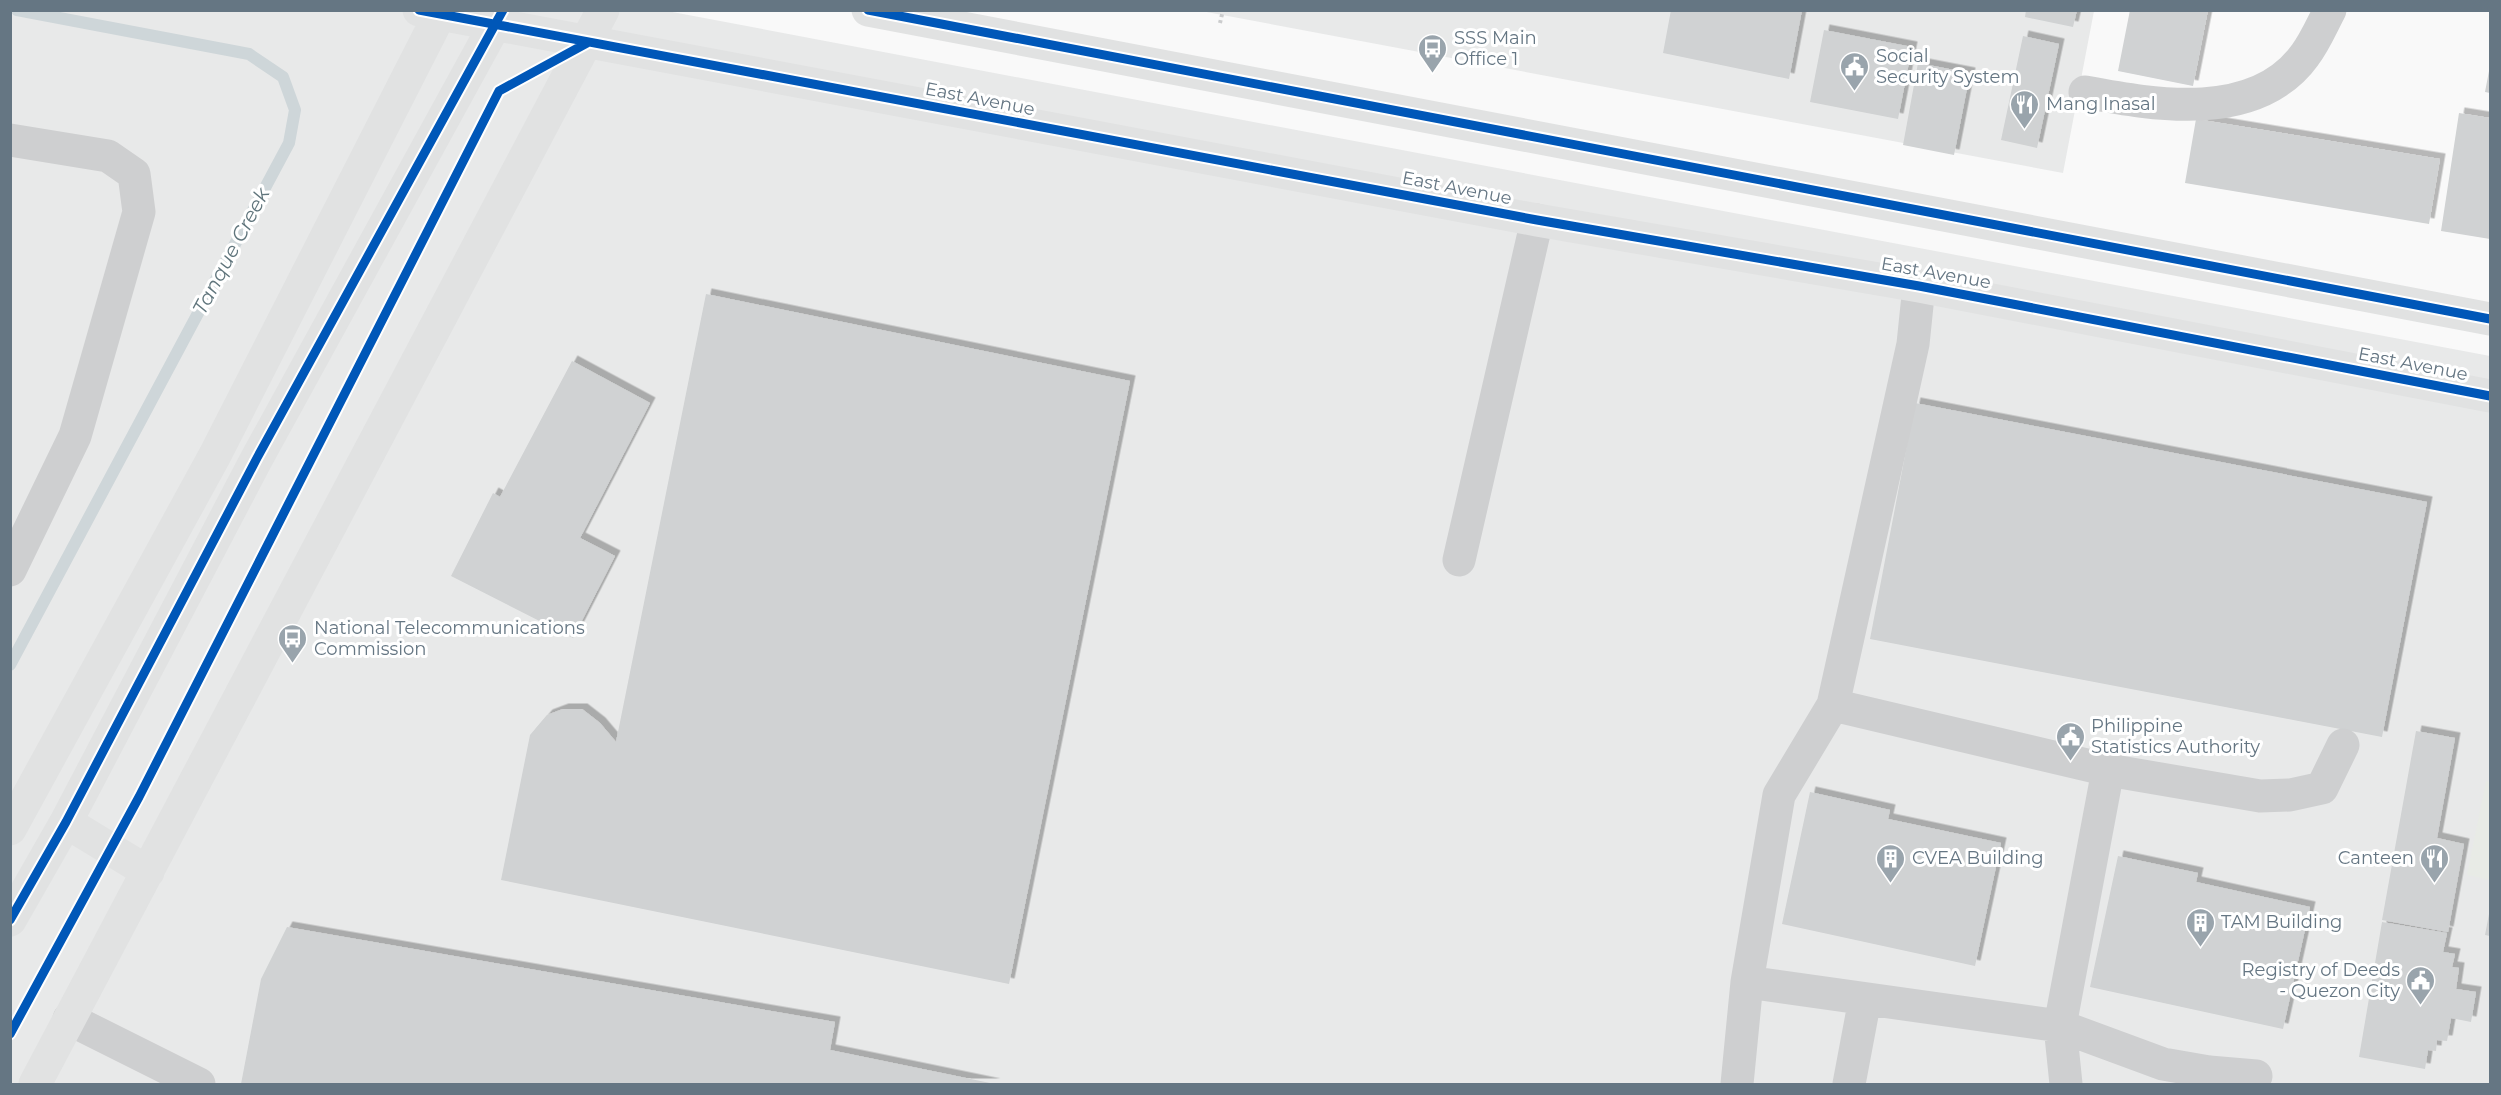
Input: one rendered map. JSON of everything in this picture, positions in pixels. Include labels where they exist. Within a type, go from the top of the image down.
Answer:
[{"type":"main road","points":[[35,1084],[603,10]]},
{"type":"main road","points":[[868,10],[2490,319]]},
{"type":"main road","points":[[10,829],[221,444],[434,12]]},
{"type":"main road","name":"East Avenue","points":[[434,12],[499,18],[587,43],[1537,220],[1919,286],[2490,396]]},
{"type":"main road","points":[[10,920],[66,822],[263,448],[499,18]]},
{"type":"main road","points":[[66,822],[148,872]]},
{"type":"lane","points":[[2085,92],[2147,104],[2190,104],[2240,99],[2273,86],[2305,56],[2330,10]]},
{"type":"lane","points":[[10,140],[108,156],[135,174],[139,212],[75,436],[10,570]]},
{"type":"lane","points":[[1459,560],[1537,220]]},
{"type":"lane","points":[[1737,1084],[1748,982],[1779,795],[1833,705],[1912,344],[1919,286]]},
{"type":"lane","points":[[1833,705],[2108,770],[2260,796],[2290,795],[2322,788],[2343,745]]},
{"type":"lane","points":[[2066,1084],[2060,1026],[2108,770]]},
{"type":"lane","points":[[1748,982],[2060,1026],[2163,1064],[2210,1072],[2256,1076]]},
{"type":"lane","points":[[1849,1084],[1865,999]]},
{"type":"lane","points":[[69,1019],[199,1084]]},
{"type":"path","points":[[1220,23],[1223,10]]},
{"type":"shaded area","points":[[10,11],[667,11],[2490,356],[2490,1084],[11,1084]]},
{"type":"shaded area","name":"Social Security System","points":[[1201,11],[2094,11],[2063,173]]},
{"type":"shaded area","points":[[2486,781],[2490,782],[2490,880],[2467,875]]},
{"type":"building","points":[[1671,10],[1802,10],[1789,79],[1663,53]]},
{"type":"building","points":[[2026,10],[2077,10],[2073,27],[2025,17]]},
{"type":"building","points":[[2130,10],[2208,10],[2193,86],[2118,71]]},
{"type":"building","points":[[1824,30],[1912,47],[1898,119],[1810,102]]},
{"type":"building","points":[[2023,36],[2059,44],[2037,148],[2001,140]]},
{"type":"building","points":[[1918,63],[1970,73],[1954,155],[1903,145]]},
{"type":"building","points":[[2490,71],[2490,93],[2485,92]]},
{"type":"building","points":[[2459,113],[2490,118],[2490,239],[2441,231]]},
{"type":"building","points":[[2196,119],[2440,159],[2429,224],[2185,183]]},
{"type":"building","points":[[706,294],[1130,381],[1009,984],[501,880],[530,735],[547,715],[563,709],[582,709],[600,723],[616,742]]},
{"type":"building","points":[[572,361],[650,403],[580,538],[615,556],[573,638],[451,576],[493,493],[500,497]]},
{"type":"building","points":[[1915,403],[2427,502],[2382,737],[1870,639]]},
{"type":"building","points":[[2416,731],[2455,738],[2437,838],[2464,844],[2448,932],[2382,920]]},
{"type":"building","name":"CVEA Building","points":[[1810,792],[1890,810],[1888,819],[2001,843],[1975,966],[1782,924]]},
{"type":"building","name":"TAM Building","points":[[2118,856],[2198,873],[2196,882],[2310,907],[2283,1029],[2090,987]]},
{"type":"building","points":[[2490,914],[2490,936],[2485,935]]},
{"type":"building","name":"Registry of Deeds - Quezon City","points":[[2382,922],[2447,933],[2443,952],[2455,954],[2452,967],[2459,968],[2456,989],[2476,992],[2471,1022],[2451,1018],[2447,1041],[2437,1040],[2436,1051],[2428,1050],[2425,1069],[2359,1057]]},
{"type":"building","points":[[287,927],[835,1022],[830,1050],[995,1084],[241,1084],[261,979]]},
{"type":"waterway","name":"Tanque Creek","points":[[10,665],[289,143],[295,110],[283,77],[249,54],[17,10]]},
{"type":"cycle path","points":[[419,10],[1537,220],[1919,286],[2490,396]]},
{"type":"cycle path","points":[[10,920],[66,822],[257,458],[503,10]]},
{"type":"cycle path","points":[[868,10],[2490,319]]},
{"type":"cycle path","points":[[10,1034],[139,797],[499,91],[587,43]]},
{"type":"place","name":"SSS Main Office 1","points":[[1433,74]]},
{"type":"place","name":"Social Security System","points":[[1855,92]]},
{"type":"place","name":"Mang Inasal","points":[[2025,130]]},
{"type":"place","name":"National Telecommunications Commission","points":[[293,664]]},
{"type":"place","name":"Philippine Statistics Authority","points":[[2070,762]]},
{"type":"place","name":"CVEA Building","points":[[1891,884]]},
{"type":"place","name":"Canteen","points":[[2435,884]]},
{"type":"place","name":"TAM Building","points":[[2200,948]]},
{"type":"place","name":"Registry of Deeds - Quezon City","points":[[2421,1006]]}]
